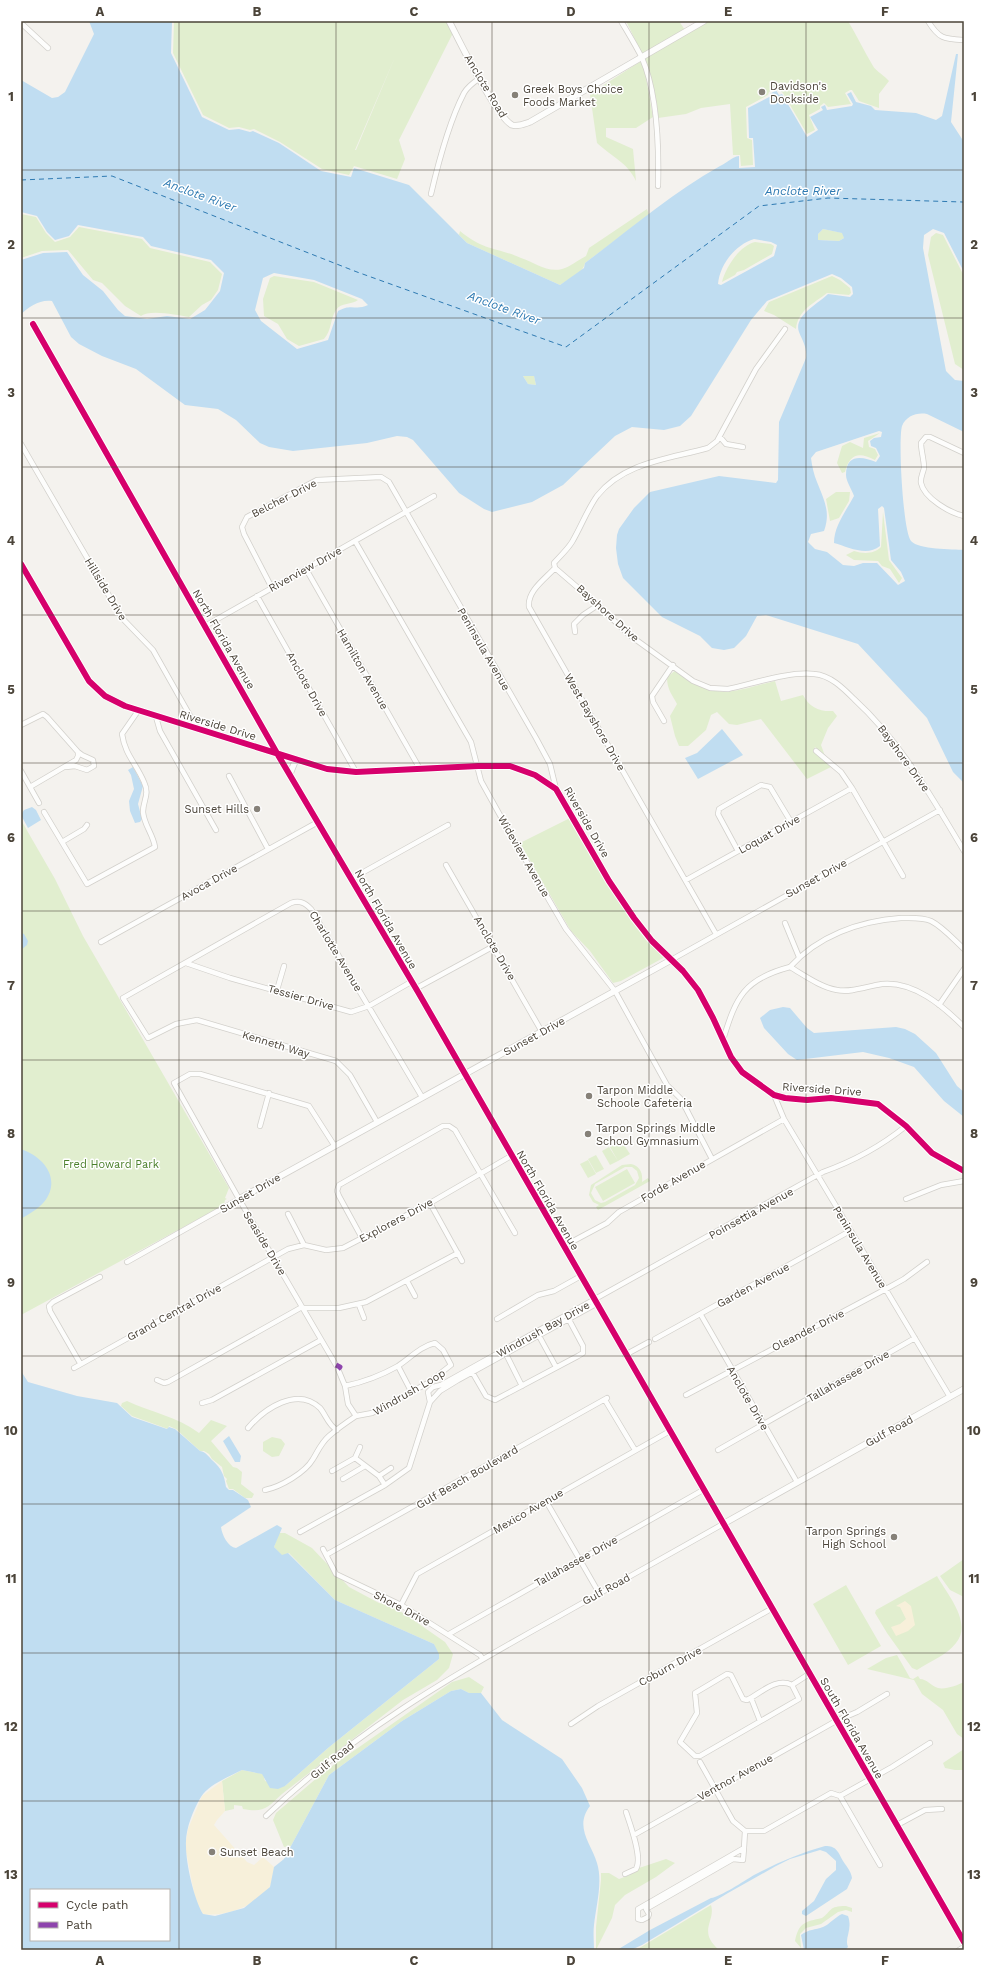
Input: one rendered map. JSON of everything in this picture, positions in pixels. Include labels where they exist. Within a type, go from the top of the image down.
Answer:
[{"type":"street","name":"Anclote Road","points":[[449,21],[500,112],[512,125],[519,126],[530,122],[704,21]]},
{"type":"street","points":[[621,21],[642,57],[647,71],[656,116],[658,186]]},
{"type":"street","points":[[928,21],[935,33],[940,37],[964,40]]},
{"type":"street","points":[[21,24],[48,48]]},
{"type":"street","points":[[431,194],[443,150],[460,103],[471,84],[480,78]]},
{"type":"street","name":"North Florida Avenue","points":[[33,324],[278,755],[564,1246],[723,1524]]},
{"type":"street","points":[[555,568],[554,563],[571,543],[592,504],[606,486],[614,479],[634,468],[713,446],[720,437],[756,369],[785,329]]},
{"type":"street","points":[[720,437],[726,444],[743,447]]},
{"type":"street","points":[[964,453],[930,437],[926,437],[921,443],[924,460],[924,469],[920,481],[922,487],[927,494],[946,508],[964,516]]},
{"type":"street","name":"Hillside Drive","points":[[21,444],[122,618],[153,650],[197,728]]},
{"type":"street","name":"Belcher Drive","points":[[272,588],[244,534],[242,527],[247,516],[316,480],[370,476],[381,477],[389,482],[405,513]]},
{"type":"street","name":"Riverview Drive","points":[[205,626],[434,496]]},
{"type":"street","name":"Peninsula Avenue","points":[[405,513],[536,738],[550,764],[556,789]]},
{"type":"street","name":"Wideview Avenue","points":[[355,541],[471,742],[481,781],[566,928],[615,991],[667,1085],[681,1099],[712,1159]]},
{"type":"street","name":"Riverside Drive","points":[[21,564],[89,681],[105,696],[138,711],[197,728],[278,755],[339,771],[356,772],[420,768],[510,766],[525,770],[556,789],[608,879],[634,918],[671,960],[683,971],[698,990],[714,1018],[731,1057],[749,1078],[774,1095],[807,1100],[831,1098],[878,1104],[906,1126],[932,1152],[946,1162],[964,1171]]},
{"type":"street","name":"Bayshore Drive","points":[[555,568],[598,605],[628,634],[702,686],[718,690],[728,689],[797,674],[815,674],[831,680],[849,694],[884,729],[898,746],[964,850]]},
{"type":"street","name":"West Bayshore Drive","points":[[555,568],[530,594],[528,600],[529,607],[716,934]]},
{"type":"street","name":"Hamilton Avenue","points":[[306,569],[420,768]]},
{"type":"street","name":"Anclote Drive","points":[[257,596],[356,772]]},
{"type":"street","points":[[575,632],[574,624],[583,614],[598,605]]},
{"type":"street","points":[[664,721],[653,702],[652,696],[672,665]]},
{"type":"street","points":[[44,812],[86,884],[155,847],[154,839],[146,824],[143,811],[148,792],[144,781],[124,747],[122,734],[138,711]]},
{"type":"street","points":[[21,725],[43,714],[48,717],[78,752],[93,760],[94,764],[93,768],[87,770],[72,766],[60,769]]},
{"type":"street","points":[[156,717],[160,731],[216,830]]},
{"type":"street","points":[[816,751],[840,772],[852,788],[883,840],[902,876]]},
{"type":"street","points":[[30,786],[76,760],[78,752]]},
{"type":"street","points":[[290,774],[296,759]]},
{"type":"street","points":[[21,771],[39,803]]},
{"type":"street","points":[[229,776],[268,849]]},
{"type":"street","points":[[738,851],[718,814],[719,809],[761,785],[770,787],[791,822]]},
{"type":"street","name":"Loquat Drive","points":[[686,880],[852,788]]},
{"type":"street","name":"Sunset Drive","points":[[127,1262],[241,1202],[334,1145],[542,1032],[883,840],[940,810]]},
{"type":"street","name":"Avoca Drive","points":[[101,942],[318,822]]},
{"type":"street","points":[[62,842],[84,829],[87,825]]},
{"type":"street","points":[[351,879],[448,825]]},
{"type":"street","name":"Anclote Drive","points":[[446,865],[494,946],[542,1032]]},
{"type":"street","name":"Charlotte Avenue","points":[[148,1038],[123,998],[291,903],[299,902],[306,904],[311,909],[422,1097]]},
{"type":"street","points":[[723,1040],[736,1001],[743,992],[764,975],[790,967],[799,957],[826,938],[861,924],[907,918],[930,921],[964,948]]},
{"type":"street","points":[[785,923],[799,957]]},
{"type":"street","points":[[415,989],[494,946]]},
{"type":"street","name":"Tessier Drive","points":[[186,963],[230,978],[351,1012],[369,1006],[411,982]]},
{"type":"street","points":[[277,990],[284,966]]},
{"type":"street","points":[[790,967],[836,990],[846,991],[883,984],[907,986],[939,1005],[964,1027]]},
{"type":"street","points":[[939,1005],[964,969]]},
{"type":"street","name":"Kenneth Way","points":[[148,1038],[176,1024],[197,1020],[336,1061],[350,1075],[377,1122]]},
{"type":"street","name":"Seaside Drive","points":[[269,1093],[200,1074],[190,1074],[174,1083],[337,1367],[345,1386]]},
{"type":"street","points":[[260,1126],[269,1093],[309,1106],[334,1145]]},
{"type":"street","name":"Peninsula Avenue","points":[[774,1095],[784,1119],[950,1397]]},
{"type":"street","name":"Forde Avenue","points":[[564,1246],[607,1223],[619,1212],[784,1119]]},
{"type":"street","points":[[362,1238],[339,1196],[337,1191],[339,1185],[443,1126],[449,1126],[455,1130],[515,1233]]},
{"type":"street","name":"Poinsettia Avenue","points":[[594,1300],[818,1175],[874,1150],[906,1126]]},
{"type":"street","name":"Explorers Drive","points":[[274,1257],[288,1249],[304,1245],[326,1250],[343,1248],[430,1203],[511,1156]]},
{"type":"street","points":[[906,1199],[941,1185],[964,1181]]},
{"type":"street","points":[[430,1203],[462,1261]]},
{"type":"street","points":[[288,1214],[304,1245]]},
{"type":"street","name":"Garden Avenue","points":[[655,1339],[701,1315],[850,1231]]},
{"type":"street","points":[[157,1380],[164,1383],[168,1382],[303,1308],[335,1308],[359,1304],[407,1281],[458,1253]]},
{"type":"street","name":"Grand Central Drive","points":[[74,1368],[80,1363],[274,1257]]},
{"type":"street","name":"Oleander Drive","points":[[686,1395],[886,1289],[927,1262]]},
{"type":"street","points":[[497,1319],[538,1295],[554,1291],[581,1276]]},
{"type":"street","points":[[80,1363],[50,1311],[49,1306],[53,1302],[100,1277]]},
{"type":"street","points":[[407,1281],[415,1296]]},
{"type":"street","name":"Windrush Bay Drive","points":[[430,1402],[440,1391],[457,1378],[568,1317],[594,1300]]},
{"type":"street","points":[[359,1304],[364,1318]]},
{"type":"street","name":"Anclote Drive","points":[[701,1315],[796,1482]]},
{"type":"street","points":[[471,1370],[486,1396],[492,1400],[499,1399],[583,1353],[583,1346],[568,1317]]},
{"type":"street","points":[[538,1334],[556,1367]]},
{"type":"street","name":"Tallahassee Drive","points":[[718,1450],[915,1338]]},
{"type":"street","points":[[202,1403],[212,1400],[321,1340]]},
{"type":"street","points":[[626,1354],[649,1342]]},
{"type":"street","name":"Windrush Loop","points":[[265,1490],[278,1487],[309,1465],[318,1449],[337,1430],[356,1416],[372,1413],[428,1383],[451,1368],[451,1363],[443,1350],[435,1343],[422,1349],[398,1366],[360,1383],[345,1386]]},
{"type":"street","points":[[505,1352],[522,1386]]},
{"type":"street","points":[[398,1366],[411,1391]]},
{"type":"street","points":[[451,1368],[457,1378]]},
{"type":"street","name":"Windrush Bay Drive","points":[[300,1532],[385,1485],[409,1468],[430,1402],[429,1390],[457,1378]]},
{"type":"street","points":[[345,1386],[348,1404],[356,1416]]},
{"type":"street","points":[[437,1386],[440,1391]]},
{"type":"street","name":"Gulf Road","points":[[266,1816],[338,1755],[420,1695],[796,1482],[964,1389]]},
{"type":"street","points":[[248,1428],[264,1412],[291,1399],[314,1404],[320,1409],[332,1427],[337,1430]]},
{"type":"street","name":"Gulf Beach Boulevard","points":[[326,1555],[606,1399],[635,1450]]},
{"type":"street","name":"Mexico Avenue","points":[[401,1605],[417,1574],[670,1431]]},
{"type":"street","points":[[332,1471],[355,1458],[360,1447]]},
{"type":"street","points":[[355,1458],[379,1476],[385,1485]]},
{"type":"street","points":[[343,1479],[365,1466]]},
{"type":"street","points":[[379,1476],[391,1468]]},
{"type":"street","name":"Tallahassee Drive","points":[[449,1634],[580,1558],[703,1490]]},
{"type":"street","points":[[546,1501],[599,1593]]},
{"type":"street","name":"South Florida Avenue","points":[[723,1524],[964,1942]]},
{"type":"street","name":"Shore Drive","points":[[323,1549],[336,1574],[401,1605],[480,1654],[483,1659]]},
{"type":"street","name":"Coburn Drive","points":[[571,1724],[598,1706],[771,1609]]},
{"type":"street","points":[[730,1674],[743,1699],[747,1700],[778,1682],[785,1682],[792,1685],[799,1699],[698,1757],[680,1742],[697,1713],[695,1695],[697,1691],[730,1674]]},
{"type":"street","points":[[792,1685],[809,1674]]},
{"type":"street","name":"Ventnor Avenue","points":[[634,1835],[836,1721],[857,1712],[886,1694]]},
{"type":"street","points":[[751,1698],[760,1721]]},
{"type":"street","points":[[840,1796],[930,1743]]},
{"type":"street","points":[[700,1762],[733,1821],[746,1831],[764,1831],[830,1794],[836,1793],[840,1796],[880,1865]]},
{"type":"street","points":[[897,1826],[925,1810],[942,1809]]},
{"type":"street","points":[[625,1874],[638,1866],[634,1835],[626,1812]]},
{"type":"street","points":[[744,1848],[638,1909],[638,1919],[642,1920],[648,1917],[646,1909],[733,1859],[743,1860],[746,1831]]},
{"type":"street","points":[[960,1950],[964,1948]]},
{"type":"green space","points":[[174,21],[446,21],[453,33],[399,140],[405,159],[397,179],[354,166],[349,175],[322,169],[280,142],[254,129],[250,130],[239,127],[229,128],[203,115],[173,53]],"holes":[[[395,57],[356,150],[355,150]]]},
{"type":"green space","points":[[626,21],[679,21],[685,30],[642,54]]},
{"type":"green space","points":[[709,21],[848,21],[873,66],[889,81],[879,94],[879,108],[859,101],[852,90],[850,90],[845,93],[851,104],[828,107],[824,103],[820,106],[820,109],[809,115],[815,130],[807,134],[783,93],[774,89],[769,92],[768,95],[746,107],[747,138],[752,140],[753,165],[741,166],[740,155],[733,155],[730,104],[701,108],[686,114],[658,118],[644,59]]},
{"type":"green space","points":[[641,61],[645,72],[653,117],[636,128],[606,128],[606,137],[633,149],[636,181],[624,164],[597,143],[590,94]]},
{"type":"green space","points":[[647,209],[649,215],[585,263],[584,267],[579,273],[560,285],[467,243],[459,235],[460,231],[483,245],[551,270],[556,270],[568,267],[586,256],[589,248]]},
{"type":"green space","points":[[21,214],[36,217],[46,233],[55,242],[70,237],[79,227],[142,239],[150,248],[210,262],[222,274],[218,290],[211,300],[202,305],[189,317],[157,313],[145,314],[141,316],[125,306],[102,283],[93,280],[68,250],[42,251],[21,258]]},
{"type":"green space","points":[[823,229],[843,233],[844,238],[839,241],[818,240],[818,234]]},
{"type":"green space","points":[[936,233],[943,235],[964,276],[964,370],[955,364],[928,255],[931,237]]},
{"type":"green space","points":[[755,242],[771,244],[774,246],[772,254],[744,270],[737,272],[735,275],[722,282],[734,258],[749,244]]},
{"type":"green space","points":[[274,276],[314,282],[358,300],[356,302],[338,307],[334,313],[327,336],[324,339],[299,346],[287,339],[278,324],[264,316],[263,299],[270,278]]},
{"type":"green space","points":[[832,276],[850,288],[851,293],[849,295],[827,293],[803,312],[797,322],[796,329],[774,315],[764,311],[769,302]]},
{"type":"green space","points":[[523,376],[534,376],[536,385],[528,384]]},
{"type":"green space","points":[[880,433],[868,441],[869,447],[875,449],[878,455],[875,460],[860,455],[856,456],[852,458],[845,472],[842,473],[837,463],[842,446],[850,442],[863,448],[864,438]]},
{"type":"green space","points":[[836,492],[850,492],[849,501],[839,518],[830,521],[826,499]]},
{"type":"green space","points":[[883,512],[889,560],[902,578],[899,583],[890,569],[882,566],[878,561],[854,560],[846,555],[854,551],[861,553],[872,552],[881,547]]},
{"type":"green space","points":[[676,670],[702,687],[724,692],[775,681],[781,701],[803,695],[808,703],[815,708],[824,711],[833,711],[837,716],[828,728],[821,745],[825,756],[815,747],[813,751],[831,767],[807,779],[761,719],[737,725],[729,724],[717,712],[711,715],[706,730],[688,746],[679,746],[670,716],[677,704],[669,689],[667,681],[667,677]]},
{"type":"green space","points":[[570,818],[630,918],[665,957],[621,981],[613,983],[590,951],[571,931],[520,843]]},
{"type":"green space","name":"Fred Howard Park","points":[[21,820],[55,879],[83,936],[229,1188],[224,1205],[21,1315]]},
{"type":"green space","points":[[618,1142],[621,1147],[624,1145],[630,1154],[618,1161],[610,1147]]},
{"type":"green space","points":[[609,1147],[618,1161],[610,1165],[602,1151]]},
{"type":"green space","points":[[596,1155],[604,1169],[596,1173],[588,1159]]},
{"type":"green space","points":[[588,1160],[596,1174],[588,1178],[580,1164]]},
{"type":"green space","points":[[631,1164],[637,1166],[642,1176],[642,1182],[648,1178],[650,1181],[598,1210],[596,1207],[599,1205],[593,1202],[589,1195],[591,1185],[622,1165]],"holes":[[[625,1167],[632,1167],[637,1171],[639,1178],[635,1185],[605,1202],[601,1203],[595,1200],[591,1193],[595,1184]]]},
{"type":"green space","points":[[627,1169],[635,1183],[603,1201],[595,1187]]},
{"type":"green space","points":[[127,1401],[191,1427],[199,1433],[211,1420],[227,1426],[211,1441],[233,1467],[242,1472],[241,1484],[254,1494],[252,1498],[245,1498],[233,1489],[229,1489],[222,1467],[212,1459],[209,1454],[204,1451],[200,1451],[176,1429],[169,1426],[168,1429],[132,1416],[121,1406],[122,1403]]},
{"type":"green space","points":[[272,1437],[281,1439],[285,1444],[279,1456],[272,1457],[263,1451],[263,1442]]},
{"type":"green space","points":[[279,1533],[285,1533],[312,1548],[349,1587],[379,1603],[392,1606],[445,1642],[453,1654],[449,1668],[437,1680],[403,1700],[282,1794],[269,1806],[261,1810],[250,1810],[243,1809],[242,1806],[234,1805],[234,1809],[225,1811],[222,1781],[242,1770],[263,1774],[265,1781],[285,1786],[328,1748],[439,1659],[434,1644],[335,1600],[289,1553],[282,1556],[274,1547]]},
{"type":"green space","points":[[964,1559],[964,1597],[950,1590],[940,1576]]},
{"type":"green space","points":[[937,1576],[957,1609],[962,1627],[956,1643],[948,1651],[917,1670],[912,1668],[887,1633],[875,1613],[876,1610]]},
{"type":"green space","points":[[846,1585],[881,1646],[848,1665],[813,1604]]},
{"type":"green space","points":[[897,1655],[910,1678],[913,1679],[918,1676],[920,1679],[925,1680],[938,1688],[951,1687],[964,1682],[964,1739],[957,1734],[943,1710],[922,1694],[914,1680],[867,1669],[886,1658]]},
{"type":"green space","points":[[469,1677],[484,1687],[481,1693],[469,1693],[461,1689],[451,1691],[402,1721],[329,1775],[291,1846],[284,1847],[273,1820],[276,1813],[325,1771],[452,1682]]},
{"type":"green space","points":[[964,1749],[964,1770],[945,1768],[943,1763]]},
{"type":"green space","points":[[666,1859],[675,1863],[656,1877],[625,1895],[615,1905],[612,1918],[596,1950],[596,1927],[601,1873],[609,1873],[619,1879],[630,1875],[639,1868]]},
{"type":"green space","points":[[711,1905],[712,1911],[708,1932],[709,1937],[719,1950],[636,1950]]},
{"type":"green space","points":[[846,1906],[852,1908],[852,1912],[846,1910],[838,1912],[821,1924],[806,1928],[800,1934],[801,1948],[795,1941],[801,1926],[807,1922],[822,1918],[833,1908]]},
{"type":"sand","points":[[905,1601],[911,1606],[915,1625],[908,1631],[896,1636],[891,1627],[900,1624],[906,1619],[900,1607],[896,1606]]},
{"type":"sand","name":"Sunset Beach","points":[[222,1781],[225,1811],[214,1825],[247,1862],[254,1865],[263,1857],[274,1867],[270,1886],[263,1895],[239,1909],[212,1915],[203,1914],[197,1904],[185,1846],[188,1829],[202,1796]]},
{"type":"water","name":"Anclote River","points":[[89,21],[172,21],[171,53],[202,117],[229,130],[239,129],[250,132],[253,131],[279,143],[321,171],[351,177],[354,168],[409,185],[467,243],[560,285],[584,268],[585,263],[651,212],[685,188],[725,163],[739,156],[739,168],[755,167],[753,138],[749,138],[748,108],[771,96],[770,94],[776,90],[779,95],[782,94],[807,137],[818,130],[810,117],[823,110],[821,107],[825,105],[827,110],[852,106],[853,104],[847,94],[851,92],[856,102],[871,106],[875,110],[916,113],[936,120],[942,116],[956,54],[958,54],[951,122],[964,142],[964,272],[944,233],[933,229],[924,235],[923,248],[946,371],[955,380],[964,381],[964,432],[927,414],[916,414],[909,417],[902,426],[901,449],[904,504],[908,534],[911,541],[915,544],[928,548],[964,550],[964,783],[953,772],[927,718],[858,644],[766,615],[757,616],[746,636],[734,648],[724,650],[712,648],[700,636],[662,617],[623,578],[618,564],[616,548],[619,529],[634,508],[650,492],[719,476],[776,483],[778,480],[779,422],[806,358],[805,348],[798,326],[803,315],[828,294],[850,297],[853,294],[852,287],[841,278],[832,274],[767,301],[751,320],[691,416],[680,426],[664,430],[632,427],[615,436],[563,485],[532,502],[492,512],[484,509],[459,493],[413,440],[407,437],[397,436],[367,443],[293,451],[269,447],[260,443],[236,420],[218,409],[185,405],[136,369],[102,356],[79,344],[71,337],[52,301],[39,302],[21,314],[21,260],[43,253],[67,252],[83,275],[103,291],[118,310],[125,316],[147,319],[167,316],[190,319],[205,310],[220,291],[224,273],[211,260],[151,246],[143,237],[78,225],[69,236],[55,240],[47,232],[37,216],[21,212],[21,80],[52,98],[58,97],[65,92],[94,34]],"holes":[[[823,229],[842,233],[844,238],[839,241],[818,240],[818,234]],[[754,239],[771,242],[777,245],[774,256],[721,285],[718,284],[719,277],[725,263],[735,251],[747,242]],[[274,273],[314,280],[362,299],[368,305],[364,307],[350,307],[338,311],[328,340],[297,349],[261,321],[255,310],[263,278]],[[523,376],[534,376],[536,385],[528,384]],[[879,431],[882,432],[881,437],[874,438],[870,441],[871,446],[876,448],[880,456],[876,462],[856,458],[849,463],[846,477],[854,496],[838,525],[834,543],[851,549],[863,551],[869,551],[880,546],[878,509],[882,506],[884,508],[891,560],[901,572],[905,581],[898,585],[877,563],[863,563],[854,566],[843,565],[827,552],[815,549],[808,542],[811,534],[824,531],[827,518],[826,506],[815,476],[811,458],[816,452]]]},
{"type":"water","points":[[722,729],[743,755],[698,779],[685,758],[697,753]]},
{"type":"water","points":[[133,767],[143,786],[138,804],[142,819],[140,822],[135,823],[130,811],[129,801],[134,789],[131,775],[128,770]]},
{"type":"water","points":[[32,807],[36,810],[41,820],[28,828],[21,815],[24,810]]},
{"type":"water","points":[[21,933],[24,934],[28,941],[27,945],[21,950]]},
{"type":"water","points":[[783,1007],[790,1008],[807,1028],[814,1033],[896,1027],[905,1029],[915,1034],[936,1053],[957,1086],[964,1092],[964,1117],[944,1101],[914,1067],[889,1058],[863,1052],[797,1060],[788,1054],[764,1028],[760,1018],[770,1010]]},
{"type":"water","points":[[21,1149],[37,1157],[43,1163],[51,1177],[51,1185],[44,1202],[21,1219]]},
{"type":"water","points":[[21,1371],[28,1382],[77,1396],[117,1403],[132,1417],[167,1429],[169,1427],[175,1429],[200,1451],[207,1454],[218,1466],[226,1487],[229,1490],[233,1490],[248,1500],[251,1507],[221,1527],[224,1537],[230,1545],[236,1548],[277,1525],[282,1528],[274,1547],[282,1555],[288,1553],[335,1600],[434,1644],[439,1654],[439,1659],[328,1748],[285,1786],[278,1789],[270,1788],[262,1774],[242,1770],[220,1781],[205,1792],[192,1814],[186,1840],[187,1862],[191,1881],[203,1914],[215,1916],[244,1908],[270,1887],[274,1867],[284,1859],[329,1775],[402,1721],[451,1691],[461,1689],[469,1693],[481,1693],[502,1720],[562,1759],[582,1788],[590,1806],[585,1814],[585,1835],[599,1870],[594,1928],[594,1950],[21,1950]]},
{"type":"water","points":[[229,1436],[241,1456],[240,1462],[235,1462],[223,1441]]},
{"type":"water","points":[[825,1846],[835,1848],[837,1850],[850,1871],[852,1878],[847,1889],[806,1916],[802,1914],[802,1911],[814,1901],[826,1879],[836,1870],[836,1861],[826,1852],[820,1850],[790,1859],[776,1866],[642,1945],[631,1950],[617,1950],[650,1930],[711,1898],[726,1892],[754,1875],[780,1862]]},
{"type":"water","points":[[842,1914],[848,1916],[850,1925],[847,1940],[848,1947],[845,1950],[804,1950],[801,1935],[826,1926]]},
{"type":"ferry route","points":[[21,180],[112,176],[357,272],[566,347],[759,206],[828,198],[963,202],[964,204]]},
{"type":"marked path","points":[[336,1365],[340,1367],[338,1369]]},
{"type":"cycle path","points":[[33,324],[278,755],[418,992],[964,1942]]},
{"type":"cycle path","points":[[21,564],[89,681],[105,696],[125,706],[327,769],[356,772],[478,766],[510,766],[535,775],[556,789],[609,881],[634,918],[652,941],[683,971],[698,990],[731,1057],[742,1072],[774,1095],[785,1098],[807,1100],[831,1098],[878,1104],[906,1126],[932,1153],[964,1171]]},
{"type":"place","name":"Davidson's Dockside","points":[[762,92]]},
{"type":"place","name":"Greek Boys Choice Foods Market","points":[[515,95]]},
{"type":"place","name":"Sunset Hills","points":[[257,809]]},
{"type":"place","name":"Tarpon Middle Schoole Cafeteria","points":[[589,1096]]},
{"type":"place","name":"Tarpon Springs Middle School Gymnasium","points":[[588,1134]]},
{"type":"place","name":"Tarpon Springs High School","points":[[894,1537]]},
{"type":"place","name":"Sunset Beach","points":[[212,1852]]}]
